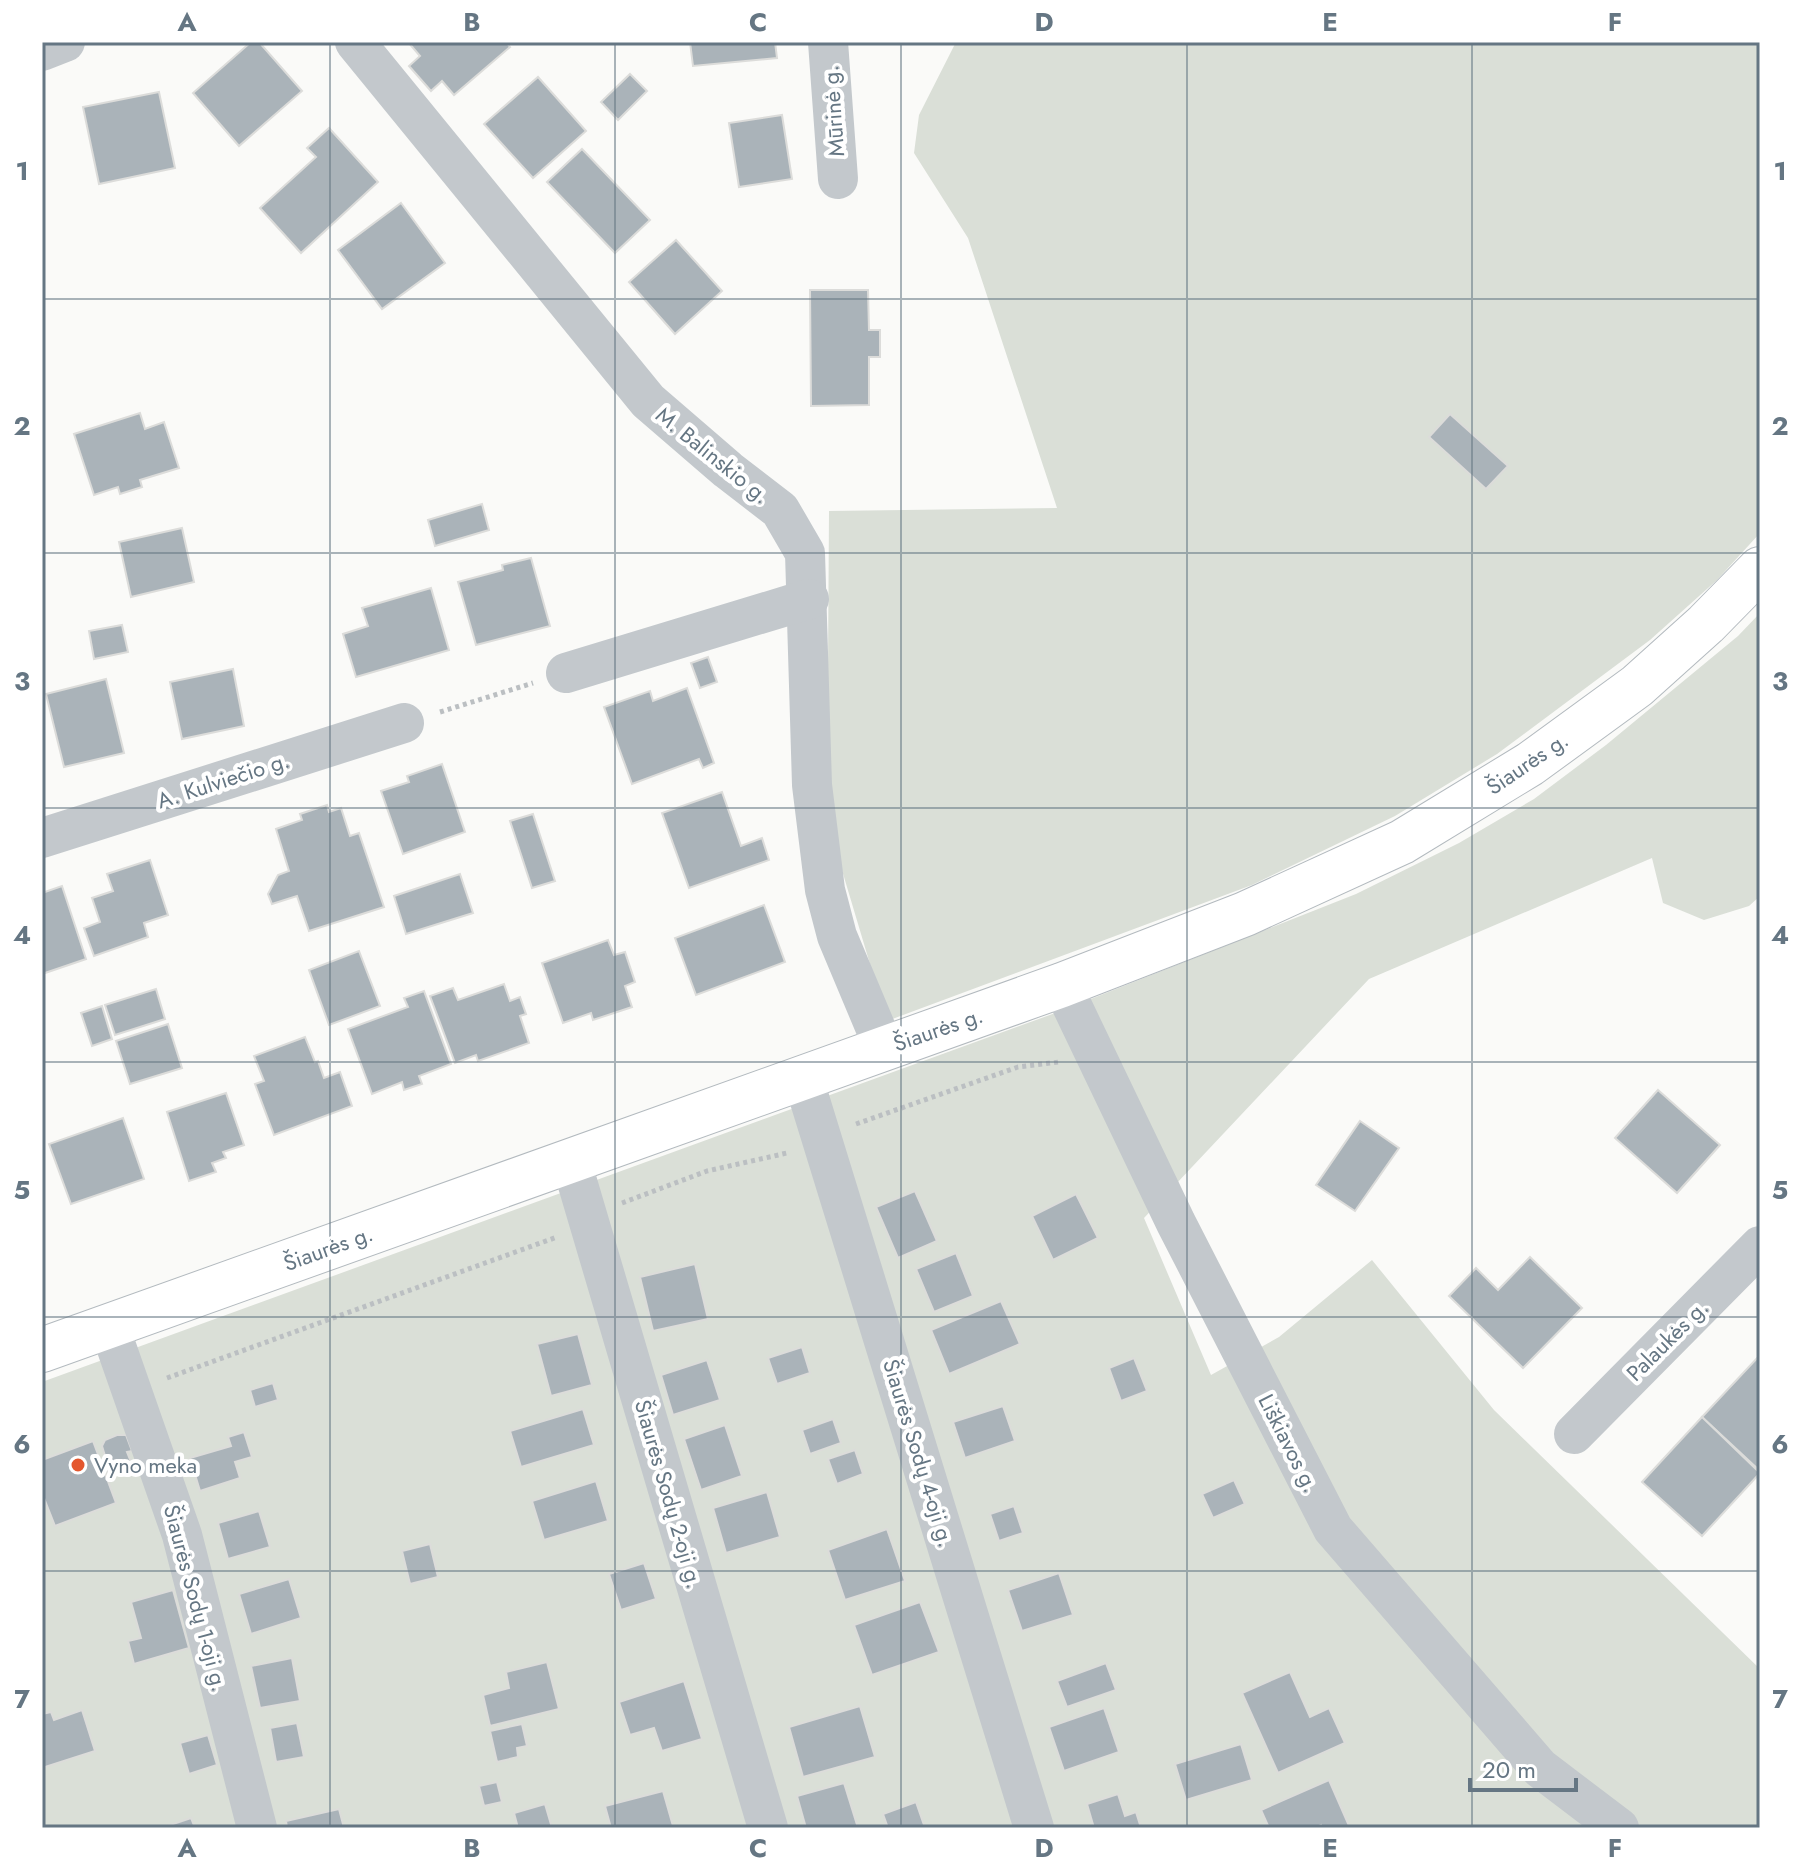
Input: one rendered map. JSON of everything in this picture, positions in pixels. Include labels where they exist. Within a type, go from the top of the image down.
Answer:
[{"type":"main road","name":"Šiaurės g.","points":[[42,1350],[1062,985],[1245,914],[1402,842],[1530,764],[1637,686],[1706,624],[1760,569]]},
{"type":"street","points":[[42,51],[65,42]]},
{"type":"street","name":"M. Balinskio g.","points":[[355,42],[648,401],[780,510],[805,553],[809,599],[812,785],[825,890],[837,936],[884,1048]]},
{"type":"street","name":"Mūrinė g.","points":[[828,42],[838,179]]},
{"type":"street","points":[[566,673],[809,599]]},
{"type":"street","name":"A. Kulviečio g.","points":[[42,838],[404,723]]},
{"type":"street","name":"Liškiavos g.","points":[[1062,985],[1176,1223],[1333,1529],[1540,1768],[1619,1828]]},
{"type":"street","name":"Šiaurės Sodų 4-oji g.","points":[[803,1078],[1034,1828]]},
{"type":"street","name":"Šiaurės Sodų 2-oji g.","points":[[571,1161],[768,1828]]},
{"type":"street","name":"Palaukės g.","points":[[1574,1434],[1760,1246]]},
{"type":"street","name":"Šiaurės Sodų 1-oji g.","points":[[109,1326],[182,1535],[257,1828]]},
{"type":"path","points":[[404,723],[566,673]]},
{"type":"shaded area","points":[[956,42],[1760,42],[1760,533],[1717,580],[1650,640],[1497,754],[1395,816],[1252,885],[887,1021],[827,820],[829,511],[1057,508],[968,238],[914,153],[919,115]]},
{"type":"shaded area","points":[[1760,613],[1760,896],[1749,906],[1704,920],[1663,903],[1652,858],[1369,979],[1144,1218],[1211,1375],[1279,1337],[1372,1260],[1494,1410],[1760,1669],[1760,1828],[42,1828],[42,1382],[1058,1012],[1356,894],[1459,843],[1534,799],[1606,745],[1738,636]]},
{"type":"building","points":[[251,42],[259,42],[302,91],[239,146],[193,93]]},
{"type":"building","points":[[408,42],[506,42],[510,47],[454,95],[442,81],[431,91],[409,66],[420,56]]},
{"type":"building","points":[[690,42],[775,42],[777,58],[693,66]]},
{"type":"building","points":[[630,74],[647,91],[618,120],[601,102]]},
{"type":"building","points":[[538,77],[586,131],[533,178],[484,124]]},
{"type":"building","points":[[159,92],[175,168],[99,184],[83,107]]},
{"type":"building","points":[[782,115],[792,179],[739,187],[729,123]]},
{"type":"building","points":[[329,128],[378,182],[301,253],[260,208],[316,157],[307,148]]},
{"type":"building","points":[[582,149],[650,220],[615,253],[547,182]]},
{"type":"building","points":[[401,203],[445,263],[382,309],[338,250]]},
{"type":"building","points":[[676,240],[722,291],[675,334],[629,282]]},
{"type":"building","points":[[810,290],[868,290],[869,330],[880,330],[880,357],[869,357],[869,405],[811,406]]},
{"type":"building","points":[[140,413],[145,429],[164,422],[179,468],[140,480],[142,487],[120,494],[118,487],[94,495],[74,434]]},
{"type":"building","points":[[1450,414],[1508,466],[1486,489],[1429,437]]},
{"type":"building","points":[[482,504],[489,530],[435,546],[428,520]]},
{"type":"building","points":[[182,528],[194,582],[131,597],[119,542]]},
{"type":"building","points":[[531,558],[550,626],[476,645],[458,582],[503,570],[502,565]]},
{"type":"building","points":[[431,588],[449,650],[356,677],[343,634],[368,626],[362,608]]},
{"type":"building","points":[[122,625],[128,652],[94,659],[89,631]]},
{"type":"building","points":[[708,657],[717,682],[700,688],[691,663]]},
{"type":"building","points":[[233,669],[244,726],[182,739],[170,682]]},
{"type":"building","points":[[106,679],[124,753],[64,767],[46,694]]},
{"type":"building","points":[[687,688],[714,763],[703,768],[699,759],[632,784],[604,707],[650,691],[653,701]]},
{"type":"building","points":[[442,764],[465,832],[403,854],[381,791],[409,782],[407,776]]},
{"type":"building","points":[[722,792],[741,846],[762,838],[769,860],[689,888],[662,813]]},
{"type":"building","points":[[327,805],[329,812],[341,808],[350,836],[359,833],[384,907],[309,931],[297,896],[272,904],[268,894],[278,875],[289,871],[276,829],[302,820],[300,814]]},
{"type":"building","points":[[533,814],[555,881],[532,888],[510,821]]},
{"type":"building","points":[[150,860],[168,915],[144,923],[148,937],[94,956],[84,928],[100,922],[92,898],[113,891],[107,874]]},
{"type":"building","points":[[460,874],[473,913],[406,934],[394,896]]},
{"type":"building","points":[[62,886],[86,959],[42,974],[42,893]]},
{"type":"building","points":[[764,905],[785,962],[696,995],[675,938]]},
{"type":"building","points":[[608,940],[614,955],[625,952],[635,982],[625,986],[632,1007],[593,1020],[591,1013],[563,1023],[542,963]]},
{"type":"building","points":[[359,951],[380,1006],[329,1025],[309,970]]},
{"type":"building","points":[[504,984],[510,1001],[520,997],[526,1014],[520,1016],[529,1043],[478,1061],[476,1055],[455,1063],[430,996],[453,988],[458,1000]]},
{"type":"building","points":[[156,989],[165,1019],[115,1035],[105,1005]]},
{"type":"building","points":[[424,991],[451,1064],[419,1076],[422,1084],[404,1090],[402,1082],[372,1094],[348,1029],[408,1007],[404,998]]},
{"type":"building","points":[[102,1006],[112,1039],[92,1046],[81,1013]]},
{"type":"building","points":[[168,1024],[182,1068],[130,1084],[116,1041]]},
{"type":"building","points":[[305,1037],[324,1078],[340,1072],[352,1106],[274,1135],[255,1084],[264,1081],[254,1056]]},
{"type":"building","points":[[1658,1090],[1720,1145],[1677,1193],[1615,1138]]},
{"type":"building","points":[[226,1093],[244,1145],[223,1152],[226,1158],[212,1163],[216,1172],[189,1181],[167,1112]]},
{"type":"building","points":[[123,1118],[144,1179],[71,1204],[49,1144]]},
{"type":"building","points":[[1360,1121],[1399,1148],[1355,1211],[1316,1185]]},
{"type":"building","points":[[915,1191],[937,1241],[898,1258],[876,1207]]},
{"type":"building","points":[[1076,1194],[1098,1238],[1053,1260],[1032,1216]]},
{"type":"building","points":[[956,1253],[973,1296],[934,1312],[916,1269]]},
{"type":"building","points":[[1530,1257],[1582,1308],[1523,1368],[1449,1296],[1476,1268],[1498,1290]]},
{"type":"building","points":[[695,1264],[708,1319],[653,1331],[640,1277]]},
{"type":"building","points":[[1001,1301],[1020,1344],[949,1374],[931,1330]]},
{"type":"building","points":[[578,1334],[592,1385],[551,1396],[537,1344]]},
{"type":"building","points":[[802,1347],[810,1373],[777,1384],[768,1358]]},
{"type":"building","points":[[1760,1355],[1760,1471],[1702,1417]]},
{"type":"building","points":[[1134,1358],[1147,1391],[1121,1401],[1109,1368]]},
{"type":"building","points":[[707,1360],[720,1400],[673,1415],[661,1375]]},
{"type":"building","points":[[273,1383],[278,1400],[255,1407],[250,1390]]},
{"type":"building","points":[[1003,1406],[1015,1441],[965,1458],[953,1422]]},
{"type":"building","points":[[583,1409],[594,1445],[521,1467],[510,1431]]},
{"type":"building","points":[[1702,1417],[1760,1473],[1702,1536],[1642,1482]]},
{"type":"building","points":[[833,1419],[841,1443],[810,1454],[802,1430]]},
{"type":"building","points":[[725,1425],[742,1476],[701,1490],[684,1439]]},
{"type":"building","points":[[244,1432],[252,1457],[235,1462],[240,1478],[200,1491],[190,1458],[231,1446],[228,1437]]},
{"type":"building","points":[[126,1435],[132,1451],[127,1452],[133,1467],[109,1477],[102,1446],[105,1440]]},
{"type":"building","points":[[93,1441],[116,1503],[55,1526],[42,1493],[42,1460]]},
{"type":"building","points":[[855,1450],[863,1474],[837,1484],[828,1459]]},
{"type":"building","points":[[1234,1480],[1245,1504],[1213,1518],[1202,1494]]},
{"type":"building","points":[[596,1481],[608,1521],[544,1540],[532,1501]]},
{"type":"building","points":[[767,1492],[780,1537],[726,1553],[713,1508]]},
{"type":"building","points":[[1014,1506],[1023,1533],[999,1541],[990,1514]]},
{"type":"building","points":[[259,1511],[270,1547],[228,1559],[218,1523]]},
{"type":"building","points":[[887,1529],[905,1581],[845,1600],[828,1550]]},
{"type":"building","points":[[430,1544],[438,1577],[410,1584],[402,1551]]},
{"type":"building","points":[[644,1563],[656,1599],[621,1610],[609,1574]]},
{"type":"building","points":[[1059,1573],[1073,1615],[1022,1631],[1008,1590]]},
{"type":"building","points":[[289,1579],[301,1618],[251,1634],[239,1594]]},
{"type":"building","points":[[173,1590],[189,1648],[134,1664],[128,1641],[141,1638],[131,1602]]},
{"type":"building","points":[[920,1602],[939,1652],[872,1675],[854,1625]]},
{"type":"building","points":[[292,1658],[300,1701],[260,1708],[251,1666]]},
{"type":"building","points":[[547,1662],[559,1709],[490,1726],[483,1695],[509,1688],[506,1672]]},
{"type":"building","points":[[1106,1663],[1116,1690],[1067,1707],[1057,1681]]},
{"type":"building","points":[[1290,1672],[1310,1717],[1329,1708],[1345,1743],[1278,1773],[1242,1693]]},
{"type":"building","points":[[684,1681],[702,1739],[662,1751],[654,1728],[630,1735],[619,1702]]},
{"type":"building","points":[[860,1706],[875,1757],[803,1777],[789,1727]]},
{"type":"building","points":[[1104,1708],[1119,1752],[1064,1771],[1049,1727]]},
{"type":"building","points":[[82,1710],[95,1751],[42,1768],[42,1714],[51,1712],[54,1720]]},
{"type":"building","points":[[297,1723],[304,1757],[276,1762],[270,1728]]},
{"type":"building","points":[[522,1724],[527,1746],[517,1748],[518,1757],[497,1762],[490,1731]]},
{"type":"building","points":[[208,1735],[217,1765],[189,1774],[180,1743]]},
{"type":"building","points":[[1241,1744],[1252,1780],[1186,1800],[1175,1764]]},
{"type":"building","points":[[1329,1780],[1350,1828],[1322,1828],[1321,1825],[1314,1828],[1269,1828],[1261,1810]]},
{"type":"building","points":[[497,1782],[502,1802],[484,1806],[479,1786]]},
{"type":"building","points":[[844,1783],[858,1828],[806,1828],[797,1796]]},
{"type":"building","points":[[663,1791],[673,1826],[611,1828],[605,1806]]},
{"type":"building","points":[[1118,1794],[1125,1816],[1136,1812],[1141,1828],[1094,1828],[1087,1804]]},
{"type":"building","points":[[916,1802],[925,1828],[888,1828],[883,1814]]},
{"type":"building","points":[[545,1804],[552,1828],[518,1828],[514,1813]]},
{"type":"building","points":[[339,1809],[344,1828],[287,1828],[286,1821]]},
{"type":"building","points":[[191,1818],[195,1828],[161,1828]]},
{"type":"place","name":"Vyno meka","points":[[78,1465]]}]
